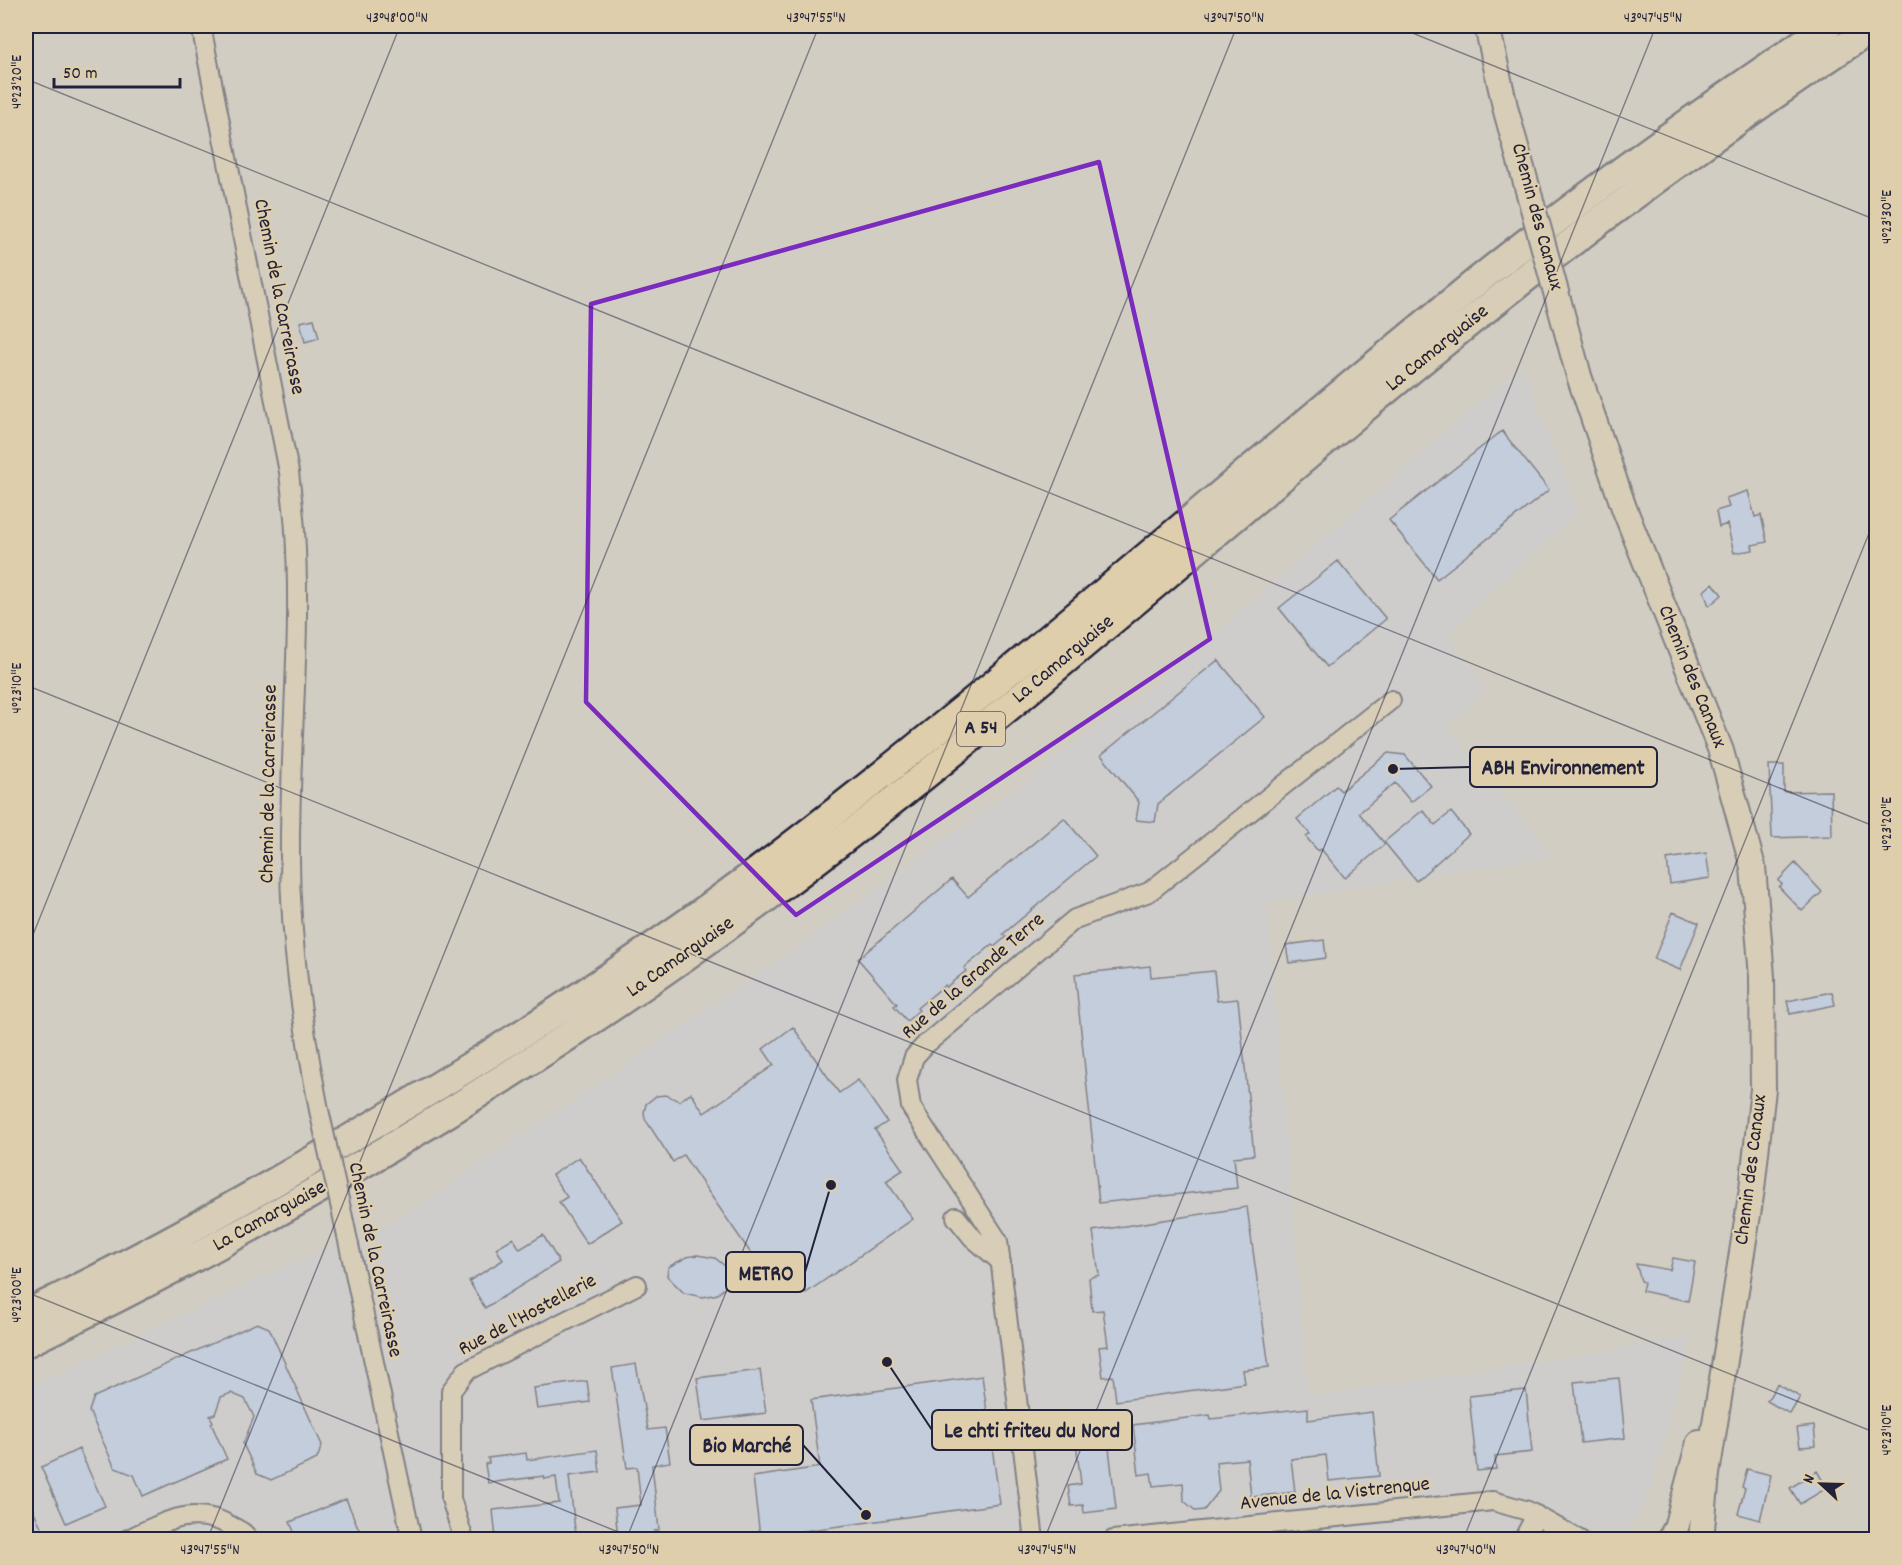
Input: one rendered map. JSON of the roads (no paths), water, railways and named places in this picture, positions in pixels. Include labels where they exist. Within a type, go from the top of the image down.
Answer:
[{"type":"highway","name":"La Camarguaise","points":[[26,1314],[212,1218],[403,1108],[536,1025],[656,944],[784,851],[932,735],[1490,271],[1728,94],[1828,26]]},
{"type":"highway","name":"La Camarguaise","points":[[26,1343],[175,1270],[376,1157],[549,1050],[674,965],[798,874],[951,754],[1504,295],[1621,204],[1697,149],[1876,26]]},
{"type":"main road","name":"Chemin des Canaux","points":[[1487,26],[1506,111],[1579,376],[1624,508],[1721,751],[1753,867],[1762,977],[1763,1089],[1752,1189],[1707,1474],[1701,1539]]},
{"type":"main road","name":"Chemin des Canaux","points":[[1669,1539],[1676,1528],[1726,1348]]},
{"type":"street","name":"Chemin de la Carreirasse","points":[[201,26],[289,472],[296,531],[290,825],[291,915],[302,1015],[319,1110],[412,1539]]},
{"type":"street","name":"Rue de la Grande Terre","points":[[1034,1539],[998,1241],[911,1107],[907,1080],[914,1057],[926,1044],[1075,919],[1149,892],[1391,700]]},
{"type":"street","points":[[956,1217],[973,1238],[1001,1262]]},
{"type":"street","name":"Rue de l'Hostellerie","points":[[464,1539],[451,1499],[451,1391],[466,1371],[637,1285]]},
{"type":"street","name":"Avenue de la Vistrenque","points":[[1113,1539],[1493,1501],[1528,1510],[1562,1533],[1580,1539]]},
{"type":"street","points":[[126,1539],[158,1525],[194,1514],[220,1519],[246,1534],[249,1539]]},
{"type":"street","points":[[1523,1539],[1536,1515]]},
{"type":"place","name":"ABH Environnement","points":[[1393,769]]},
{"type":"place","name":"METRO","points":[[831,1185]]},
{"type":"place","name":"Le chti friteu du Nord","points":[[887,1362]]},
{"type":"place","name":"Bio Marché","points":[[866,1515]]}]
